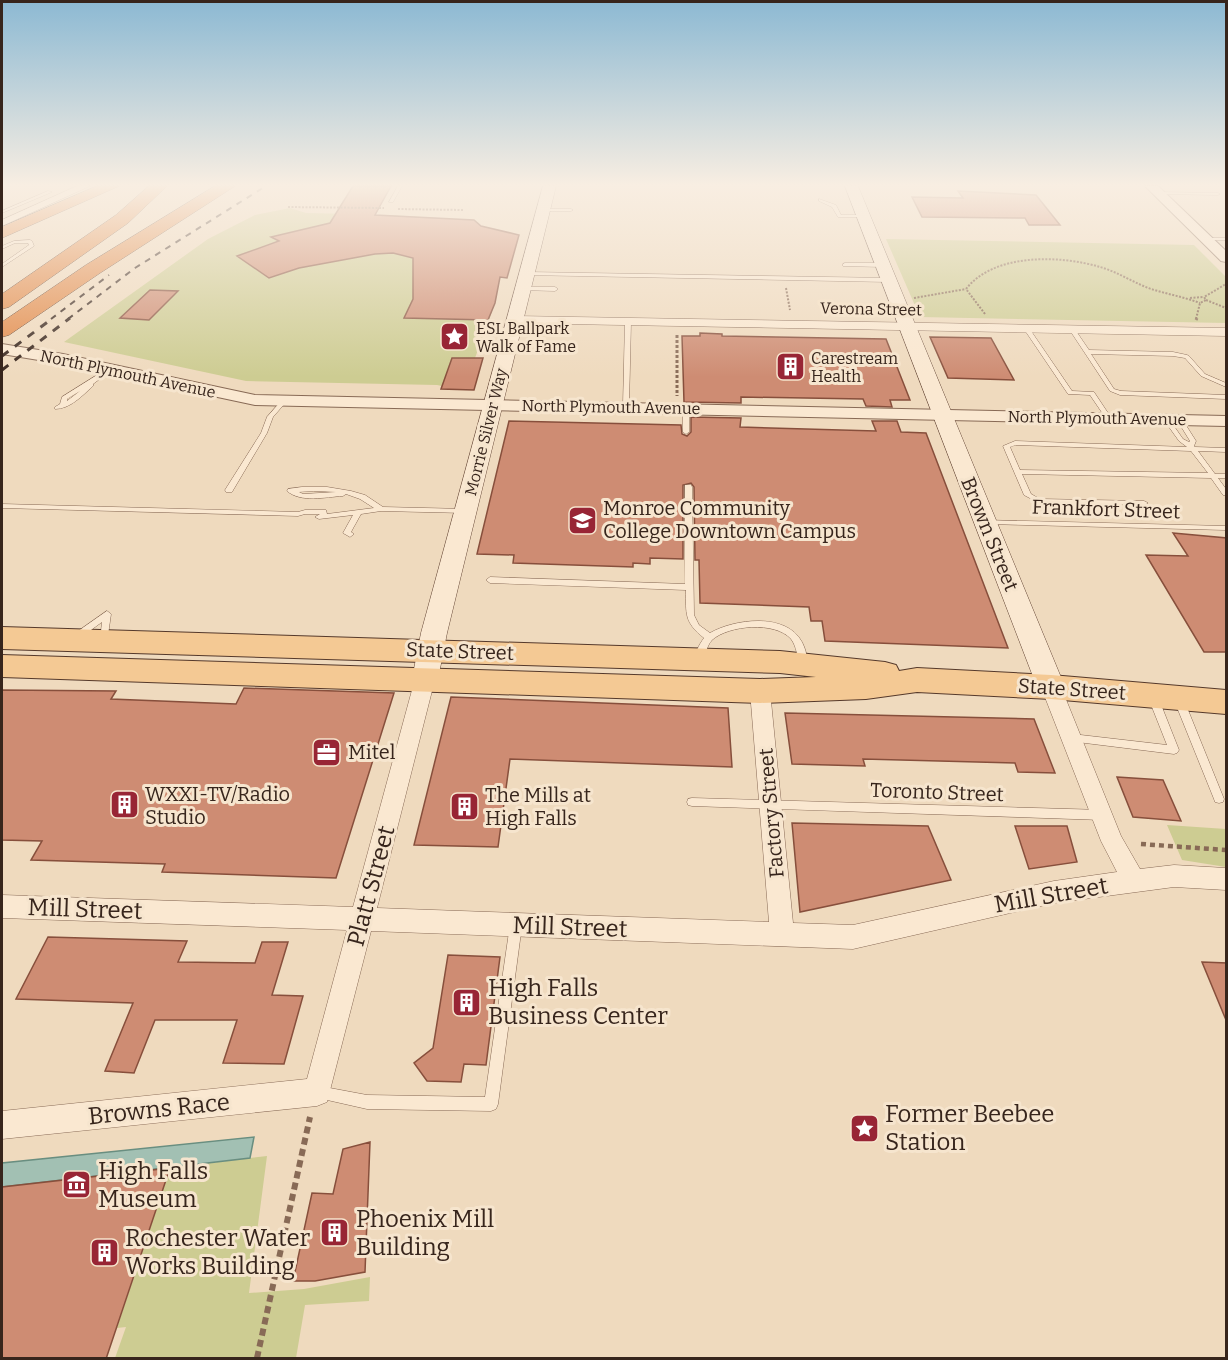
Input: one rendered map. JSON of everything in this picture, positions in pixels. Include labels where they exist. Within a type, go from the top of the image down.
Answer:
[{"type":"highway","points":[[2,301],[59,249]]},
{"type":"highway","points":[[2,301],[77,249]]},
{"type":"highway","points":[[2,315],[89,249]]},
{"type":"highway","points":[[2,315],[111,249]]},
{"type":"highway","points":[[2,332],[124,249]]},
{"type":"main road","name":"Morrie Silver Way","points":[[425,679],[430,650],[533,249]]},
{"type":"main road","name":"Brown Street","points":[[877,249],[1051,687]]},
{"type":"main road","name":"State Street","points":[[2,639],[430,650],[704,648],[882,672],[917,680],[1051,687],[1227,702]]},
{"type":"main road","name":"State Street","points":[[2,666],[760,691],[866,687],[917,680]]},
{"type":"street","name":"Verona Street","points":[[515,320],[1227,332]]},
{"type":"street","name":"North Plymouth Avenue","points":[[2,349],[110,369],[239,398],[284,401],[626,406],[1227,421]]},
{"type":"street","name":"Platt Street","points":[[314,1104],[425,679]]},
{"type":"street","name":"Brown Street","points":[[1051,687],[1102,815],[1133,880]]},
{"type":"street","name":"Factory Street","points":[[760,691],[782,935]]},
{"type":"street","name":"Mill Street","points":[[2,906],[782,935],[867,935],[1026,897],[1133,880],[1182,875],[1227,879]]},
{"type":"street","name":"Browns Race","points":[[2,1125],[314,1104]]},
{"type":"lane","points":[[2,266],[26,249]]},
{"type":"lane","points":[[846,265],[883,265]]},
{"type":"lane","points":[[525,281],[889,280]]},
{"type":"lane","points":[[525,281],[555,289]]},
{"type":"lane","points":[[626,406],[628,321]]},
{"type":"lane","points":[[1027,329],[1070,393],[1092,393],[1109,418]]},
{"type":"lane","points":[[1072,330],[1112,390],[1120,393],[1227,397]]},
{"type":"lane","points":[[1088,352],[1173,354],[1186,357],[1203,375],[1227,385]]},
{"type":"lane","points":[[60,406],[90,388],[92,382],[110,369]]},
{"type":"lane","points":[[229,490],[264,433],[270,417],[284,401]]},
{"type":"lane","points":[[682,408],[686,432]]},
{"type":"lane","points":[[1174,420],[1181,440],[1192,448],[1227,493]]},
{"type":"lane","points":[[1174,420],[1193,441],[1192,448]]},
{"type":"lane","points":[[1144,503],[1039,501],[1028,495],[1006,446],[1015,443],[1227,450]]},
{"type":"lane","points":[[1017,472],[1227,476]]},
{"type":"lane","points":[[688,487],[689,587],[693,623],[704,648]]},
{"type":"lane","points":[[345,493],[329,496],[302,496],[291,491],[307,488],[345,493],[369,498],[381,509]]},
{"type":"lane","points":[[2,506],[298,514],[300,518],[317,518],[324,515],[356,516],[381,509],[466,511]]},
{"type":"lane","points":[[350,535],[347,533],[356,516]]},
{"type":"lane","name":"Frankfort Street","points":[[985,522],[1227,528]]},
{"type":"lane","points":[[490,580],[689,587]]},
{"type":"lane","points":[[1072,738],[1174,750],[1165,696]]},
{"type":"lane","points":[[1165,696],[1219,799]]},
{"type":"lane","name":"Toronto Street","points":[[692,802],[1102,815]]},
{"type":"lane","points":[[314,1104],[367,1102],[491,1104],[516,925]]},
{"type":"path","points":[[896,298],[918,298],[966,289],[977,275],[1006,264],[1078,263],[1100,267],[1153,290],[1188,298],[1205,299],[1227,308]]},
{"type":"path","points":[[784,279],[792,324]]},
{"type":"path","points":[[1206,332],[1196,320],[1200,303],[1227,284]]},
{"type":"path","points":[[966,289],[995,328]]},
{"type":"path","points":[[1188,298],[1200,303]]},
{"type":"path","points":[[677,322],[682,408]]},
{"type":"path","points":[[1141,844],[1227,850]]},
{"type":"path","points":[[257,1359],[314,1104]]},
{"type":"shaded area","points":[[193,249],[515,249],[507,278],[500,278],[495,303],[475,358],[483,358],[474,390],[441,389],[442,386],[437,385],[246,381],[64,342]]},
{"type":"shaded area","points":[[891,249],[1198,249],[1226,277],[1226,323],[920,317]]},
{"type":"shaded area","points":[[1167,825],[1226,829],[1226,867],[1182,860]]},
{"type":"shaded area","points":[[254,1137],[250,1158],[2,1187],[2,1163]]},
{"type":"shaded area","points":[[267,1156],[249,1293],[304,1289],[370,1277],[369,1301],[305,1305],[296,1358],[115,1358],[126,1327],[117,1328],[170,1168]]},
{"type":"building","points":[[255,249],[515,249],[507,278],[500,277],[495,303],[488,320],[404,318],[413,299],[413,258],[393,253],[375,254],[299,268],[269,278],[237,256]]},
{"type":"building","points":[[150,290],[178,291],[149,320],[120,318]]},
{"type":"building","name":"Carestream Health","points":[[700,333],[722,334],[722,336],[886,339],[910,400],[890,400],[892,407],[866,406],[863,399],[741,397],[741,403],[684,402],[682,336],[700,336]]},
{"type":"building","points":[[930,337],[991,338],[1014,380],[948,378]]},
{"type":"building","points":[[452,358],[483,358],[474,390],[441,389]]},
{"type":"building","points":[[691,417],[741,418],[740,427],[876,431],[872,421],[897,421],[901,432],[926,433],[1008,648],[825,641],[822,621],[811,621],[809,607],[700,603],[699,560],[695,560],[694,487],[691,483],[683,485],[683,559],[650,558],[650,564],[633,563],[633,567],[513,563],[514,555],[477,554],[509,421],[681,425],[682,434],[687,436],[691,432]]},
{"type":"building","points":[[1173,533],[1227,538],[1227,652],[1204,652],[1146,555],[1188,556]]},
{"type":"building","points":[[244,688],[394,693],[336,878],[162,872],[165,864],[31,860],[42,841],[2,840],[2,690],[116,691],[111,699],[236,704]]},
{"type":"building","name":"The Mills at High Falls","points":[[451,697],[728,708],[732,767],[510,759],[498,847],[414,845]]},
{"type":"building","points":[[785,713],[1034,719],[1055,773],[1018,772],[1015,763],[863,759],[865,766],[792,764]]},
{"type":"building","points":[[1117,777],[1163,780],[1181,821],[1133,817]]},
{"type":"building","points":[[792,823],[928,826],[951,880],[800,912]]},
{"type":"building","points":[[1015,826],[1067,826],[1077,862],[1029,869]]},
{"type":"building","points":[[48,937],[187,941],[178,962],[255,963],[262,942],[288,942],[272,995],[303,996],[284,1064],[223,1063],[237,1020],[155,1020],[134,1073],[105,1071],[133,1003],[16,999]]},
{"type":"building","name":"High Falls Business Center","points":[[448,955],[500,957],[486,1065],[464,1064],[461,1082],[427,1081],[414,1063],[433,1048]]},
{"type":"building","points":[[1202,962],[1227,963],[1226,1020]]},
{"type":"building","name":"Phoenix Mill Building","points":[[370,1142],[365,1272],[315,1281],[293,1281],[312,1193],[333,1194],[343,1149]]},
{"type":"building","points":[[170,1168],[106,1359],[2,1359],[2,1187]]},
{"type":"railway","points":[[68,319],[135,268],[165,249]]},
{"type":"railway","points":[[51,319],[109,275]]},
{"type":"railway","points":[[2,356],[53,318]]},
{"type":"railway","points":[[2,370],[70,318]]},
{"type":"place","name":"ESL Ballpark Walk of Fame","points":[[455,337]]},
{"type":"place","name":"Carestream Health","points":[[790,367]]},
{"type":"place","name":"Monroe Community College Downtown Campus","points":[[582,520]]},
{"type":"place","name":"Mitel","points":[[327,752]]},
{"type":"place","name":"WXXI-TV/Radio Studio","points":[[124,805]]},
{"type":"place","name":"The Mills at High Falls","points":[[464,806]]},
{"type":"place","name":"High Falls Business Center","points":[[467,1002]]},
{"type":"place","name":"Former Beebee Station","points":[[864,1128]]},
{"type":"place","name":"High Falls Museum","points":[[77,1185]]},
{"type":"place","name":"Phoenix Mill Building","points":[[335,1233]]},
{"type":"place","name":"Rochester Water Works Building","points":[[104,1252]]}]
